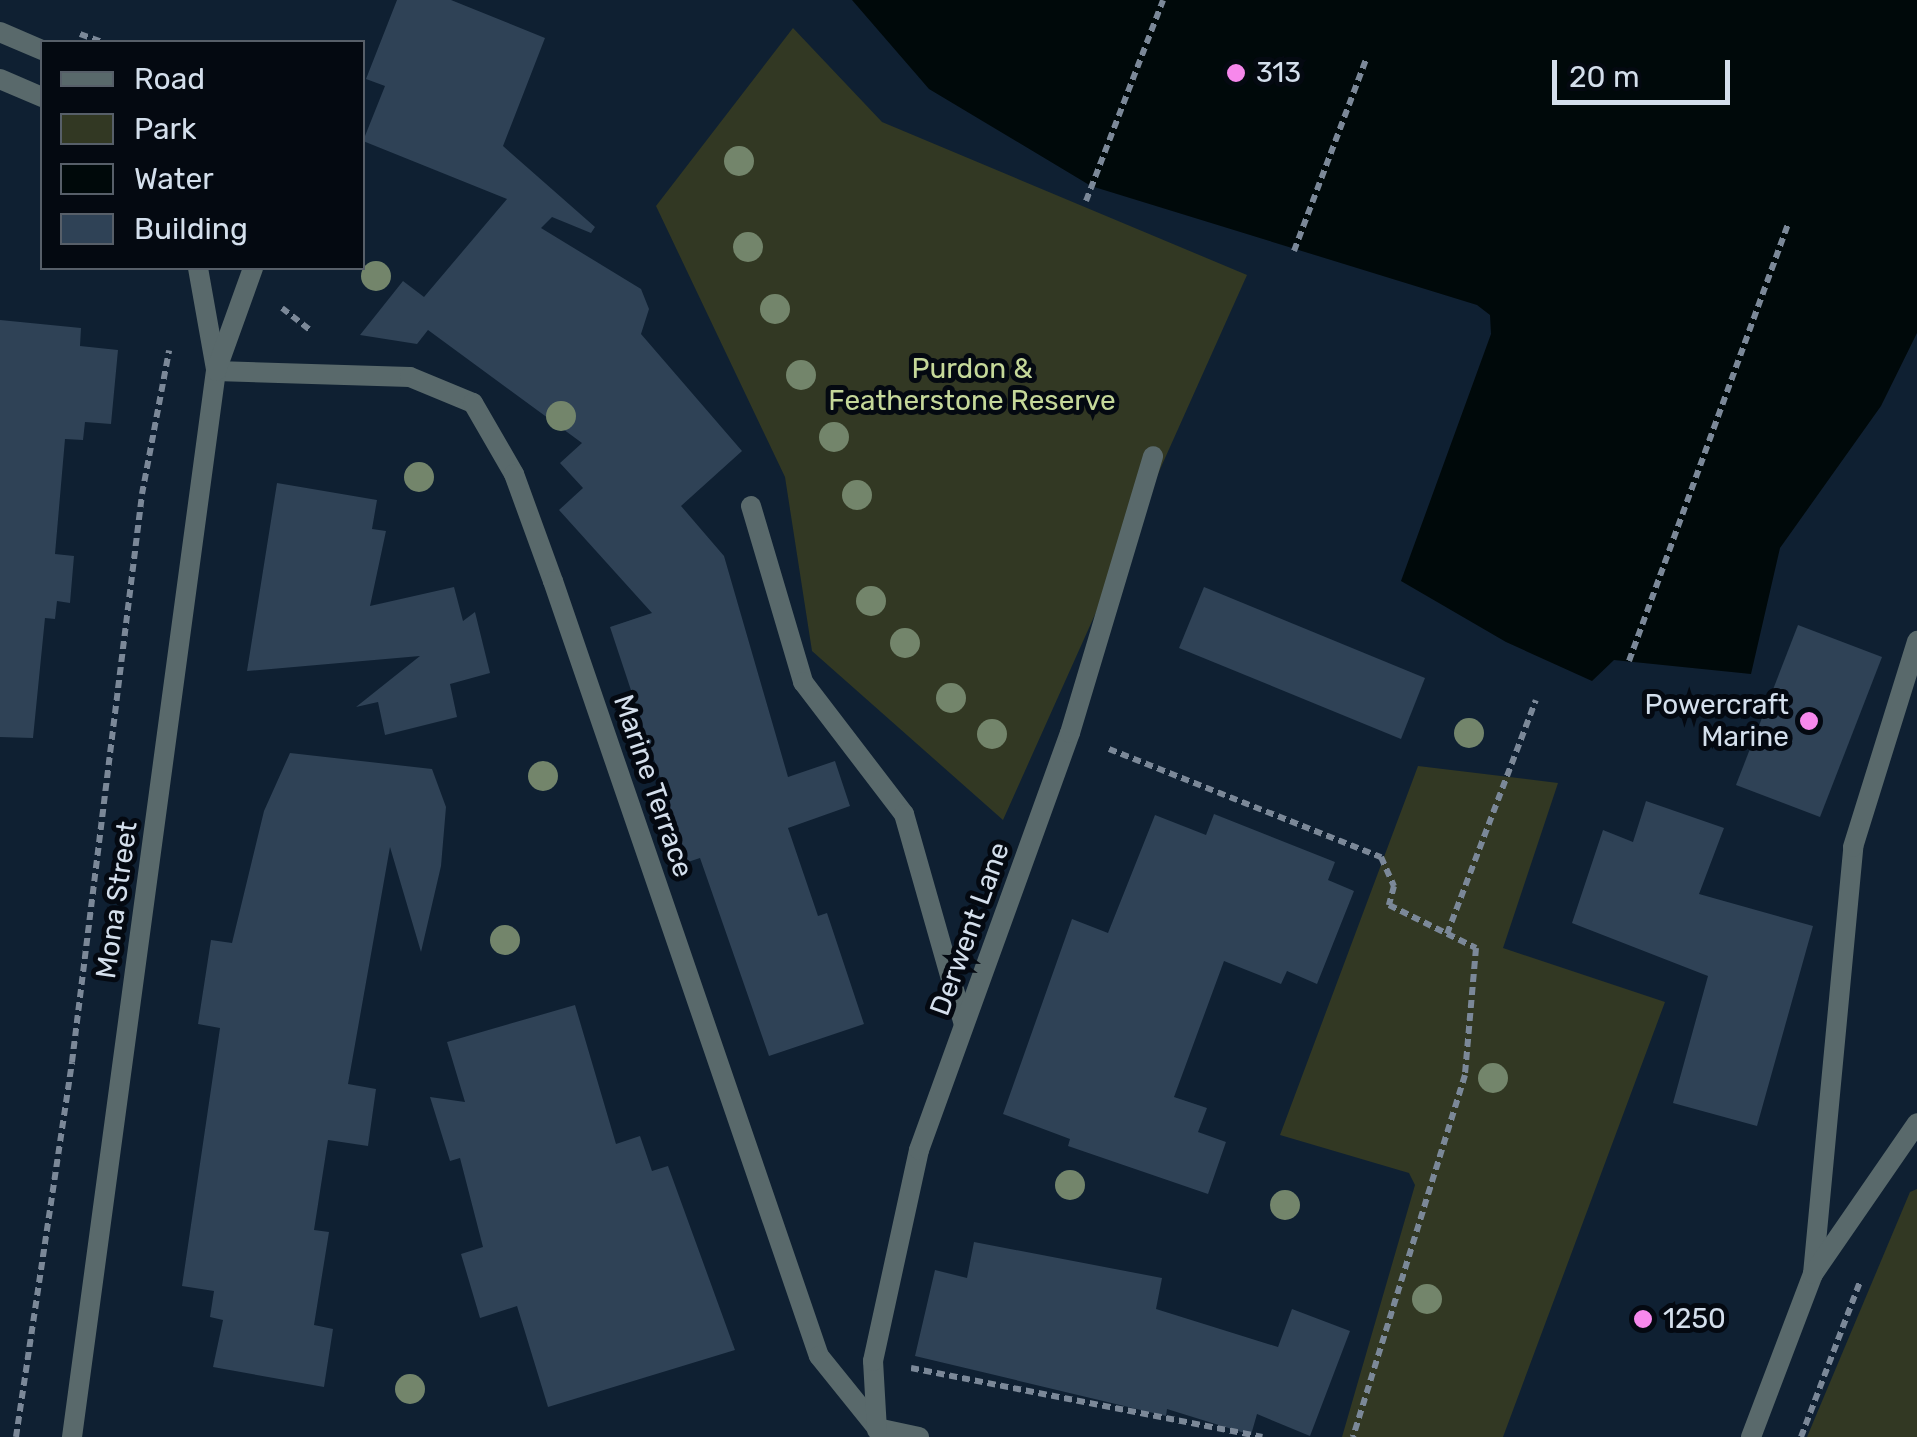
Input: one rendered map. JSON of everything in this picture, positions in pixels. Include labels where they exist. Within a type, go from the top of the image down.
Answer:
[{"type":"street","points":[[0,32],[40,49]]},
{"type":"street","points":[[0,80],[40,96]]},
{"type":"street","points":[[198,270],[216,370]]},
{"type":"street","points":[[216,370],[251,270]]},
{"type":"street","name":"Marine Terrace","points":[[216,370],[410,377],[474,404],[514,474],[553,581],[819,1356],[876,1432]]},
{"type":"street","name":"Mona Street","points":[[72,1437],[216,370]]},
{"type":"street","name":"Derwent Lane","points":[[876,1432],[875,1346],[919,1150],[1070,734],[1153,456]]},
{"type":"street","points":[[751,506],[803,682],[904,814],[964,1024]]},
{"type":"street","points":[[1813,1274],[1853,846],[1917,641]]},
{"type":"street","points":[[1751,1437],[1813,1274],[1917,1123]]},
{"type":"street","points":[[876,1432],[919,1437]]},
{"type":"path","points":[[1086,201],[1163,0]]},
{"type":"path","points":[[1294,250],[1366,60]]},
{"type":"path","points":[[1629,661],[1788,224]]},
{"type":"path","points":[[16,1437],[72,1062],[142,494],[171,344]]},
{"type":"path","points":[[1447,934],[1536,700]]},
{"type":"path","points":[[1070,734],[1380,857],[1394,886],[1389,905],[1476,948],[1465,1075],[1353,1437]]},
{"type":"path","points":[[1801,1437],[1863,1275]]},
{"type":"path","points":[[875,1346],[909,1368],[1262,1437]]},
{"type":"green space","name":"Purdon & Featherstone Reserve","points":[[793,28],[882,122],[1247,275],[1003,820],[812,651],[785,477],[656,206]]},
{"type":"green space","points":[[1418,766],[1558,783],[1503,948],[1665,1002],[1503,1437],[1342,1437],[1415,1185],[1409,1173],[1280,1135]]},
{"type":"green space","points":[[1917,1189],[1917,1437],[1807,1437],[1910,1192]]},
{"type":"water","points":[[852,0],[1917,0],[1917,333],[1881,406],[1780,548],[1751,674],[1614,660],[1592,681],[1506,642],[1401,581],[1491,334],[1490,315],[1477,305],[1091,186],[929,89]]},
{"type":"building","points":[[397,0],[451,0],[545,38],[503,146],[595,227],[591,233],[552,217],[541,228],[641,289],[649,309],[641,334],[742,451],[681,506],[724,556],[788,777],[835,761],[850,806],[788,828],[818,916],[827,913],[864,1024],[769,1056],[700,858],[688,862],[610,627],[652,613],[559,510],[583,488],[560,463],[582,443],[428,330],[417,344],[360,335],[403,281],[424,297],[507,199],[365,142],[385,86],[366,79]]},
{"type":"building","points":[[0,320],[81,328],[80,346],[118,350],[111,424],[85,422],[83,440],[65,439],[55,554],[74,556],[70,603],[57,601],[55,619],[45,618],[33,738],[0,737]]},
{"type":"building","points":[[277,483],[377,500],[372,529],[386,531],[370,606],[454,587],[463,621],[475,612],[490,673],[450,684],[457,717],[385,735],[378,702],[356,707],[420,656],[247,671]]},
{"type":"building","points":[[1204,587],[1425,678],[1401,739],[1179,648]]},
{"type":"building","name":"Powercraft Marine","points":[[1798,625],[1882,657],[1820,817],[1736,785]]},
{"type":"building","points":[[290,753],[432,769],[446,807],[441,866],[421,952],[390,847],[348,1084],[376,1089],[368,1146],[328,1140],[314,1230],[329,1232],[314,1325],[333,1329],[324,1387],[213,1367],[223,1320],[210,1317],[214,1291],[182,1286],[220,1028],[198,1024],[211,940],[232,943],[264,811]]},
{"type":"building","points":[[1646,801],[1724,828],[1699,894],[1813,926],[1757,1126],[1673,1103],[1708,976],[1572,923],[1603,830],[1633,842]]},
{"type":"building","points":[[1214,814],[1335,862],[1328,880],[1354,891],[1317,984],[1287,971],[1281,984],[1224,961],[1174,1097],[1207,1108],[1198,1132],[1226,1142],[1208,1194],[1068,1146],[1070,1139],[1003,1114],[1072,919],[1108,933],[1155,815],[1206,835]]},
{"type":"building","points":[[575,1005],[616,1144],[640,1136],[652,1171],[668,1166],[735,1350],[548,1407],[517,1306],[480,1318],[461,1254],[483,1247],[460,1158],[450,1161],[430,1097],[465,1102],[447,1042]]},
{"type":"building","points":[[974,1242],[1162,1278],[1156,1309],[1278,1347],[1292,1309],[1350,1331],[1310,1436],[1257,1414],[1251,1435],[1167,1409],[1166,1416],[915,1356],[935,1270],[967,1278]]},
{"type":"place","name":"313","points":[[1236,73]]},
{"type":"place","name":"Powercraft Marine","points":[[1809,721]]},
{"type":"place","name":"1250","points":[[1643,1319]]}]
